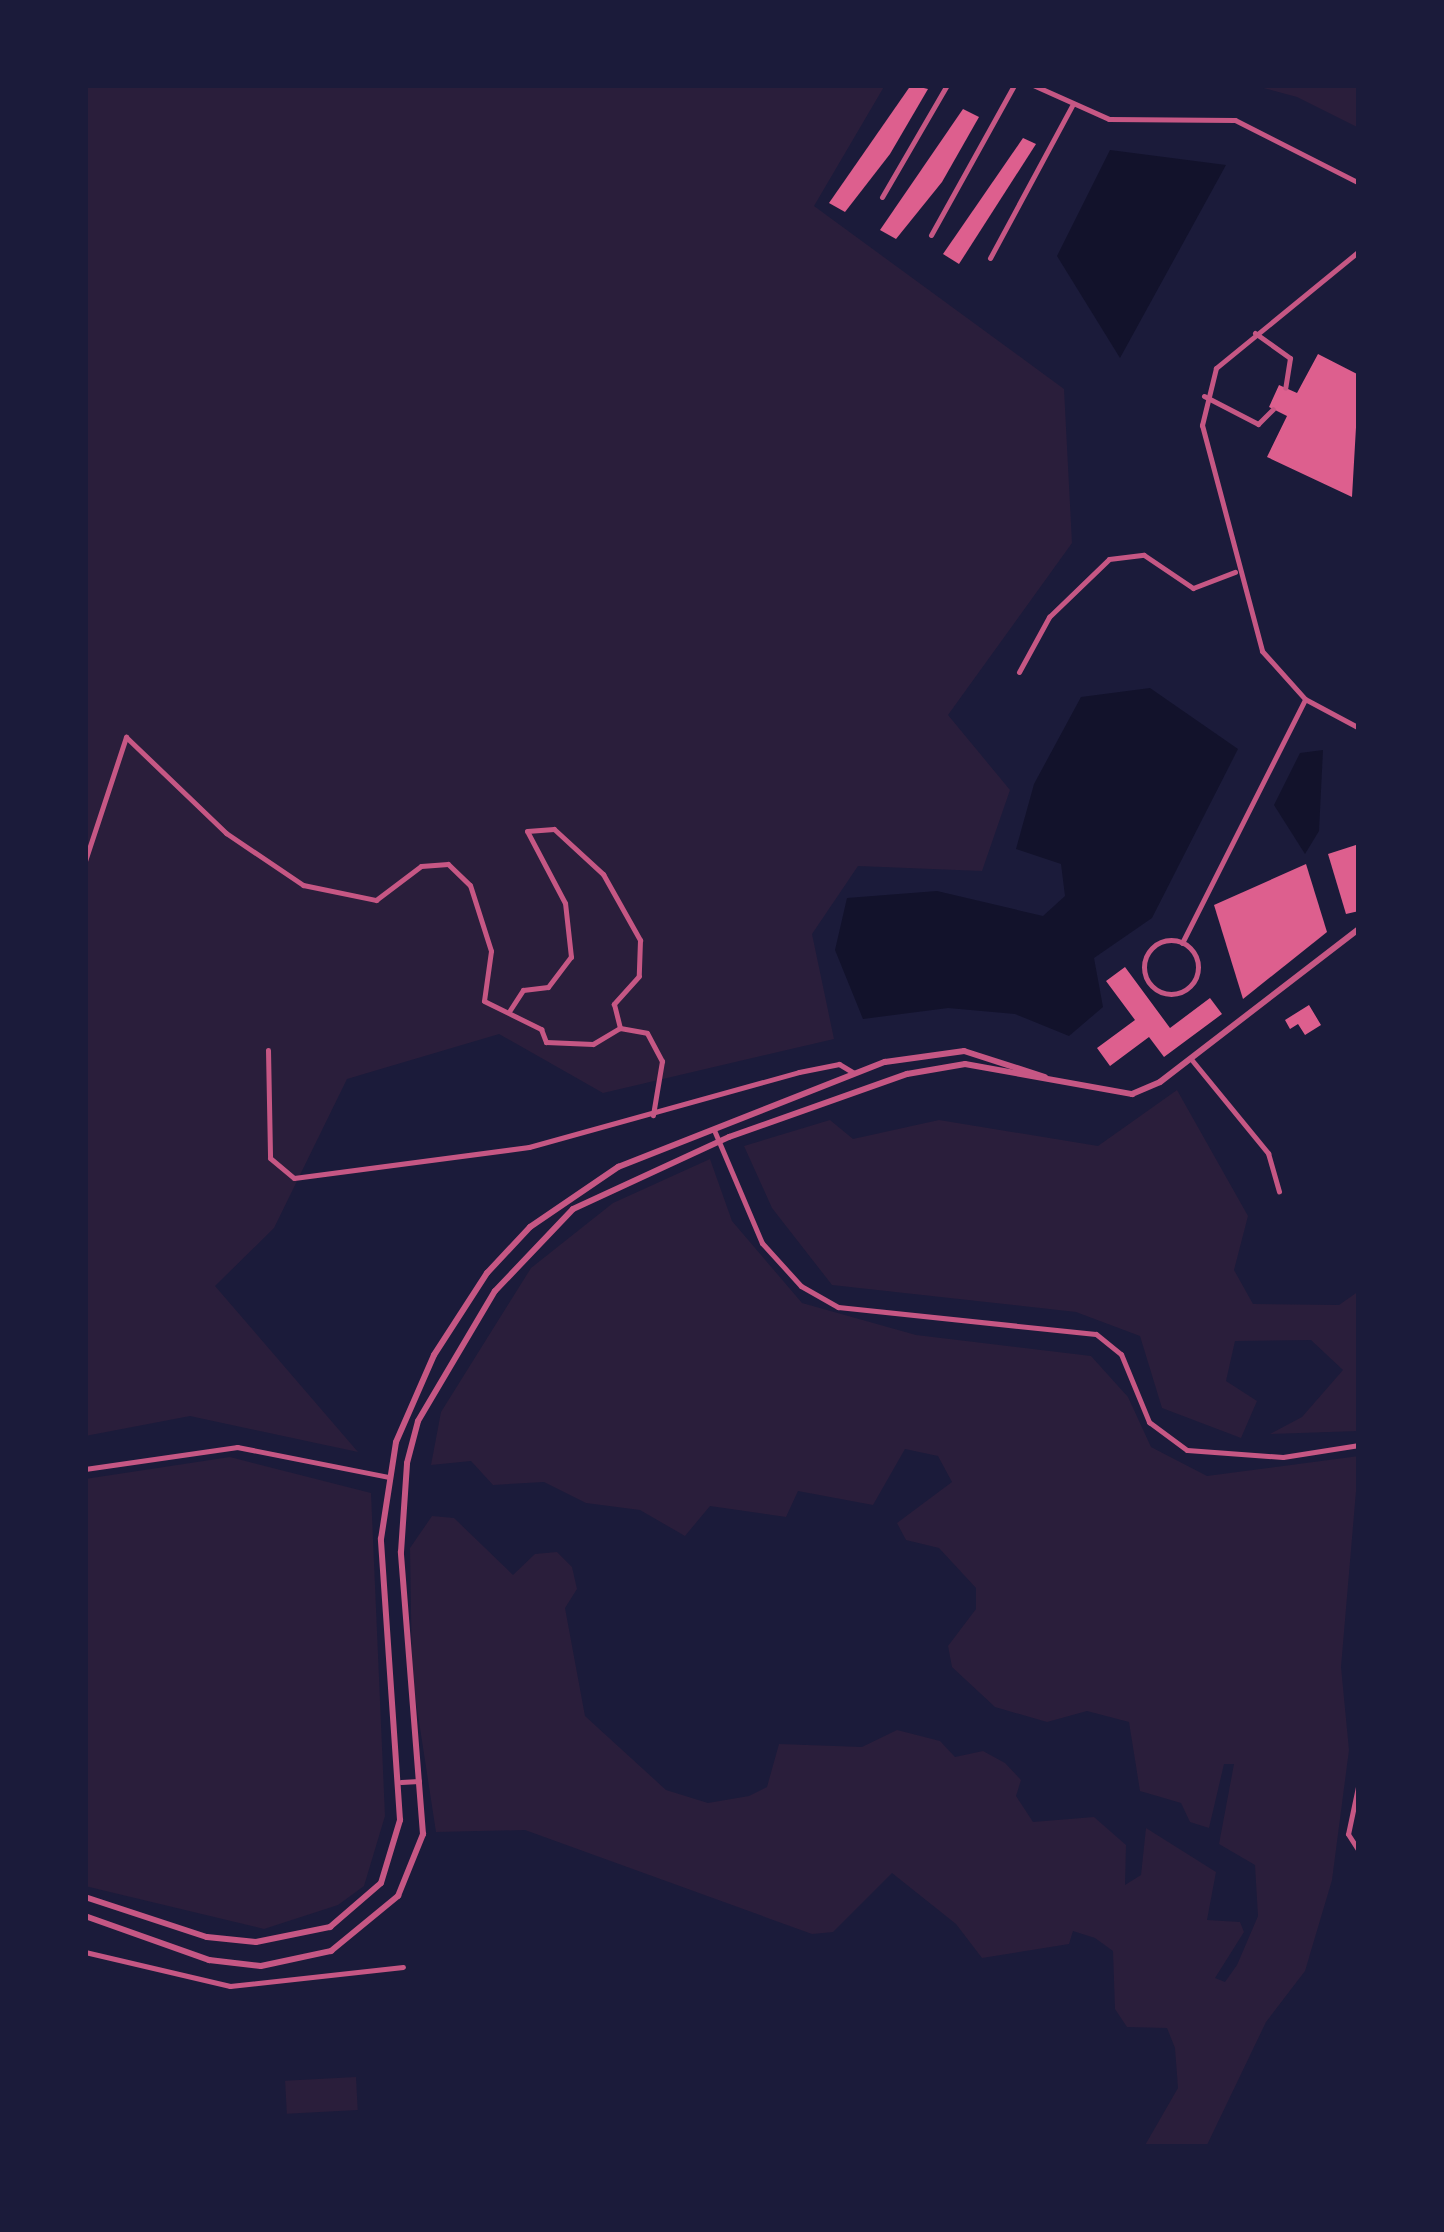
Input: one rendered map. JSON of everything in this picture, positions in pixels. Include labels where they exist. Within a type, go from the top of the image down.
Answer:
[{"type":"street","points":[[882,196],[948,85]]},
{"type":"street","points":[[932,235],[1014,85]]},
{"type":"street","points":[[1033,85],[1072,106],[1109,119],[1235,120],[1359,183]]},
{"type":"street","points":[[990,258],[1072,106]]},
{"type":"street","points":[[1359,251],[1216,368],[1203,396],[1204,456],[1262,651],[1305,699],[1359,728]]},
{"type":"street","points":[[1256,333],[1290,358],[1285,388]]},
{"type":"street","points":[[1203,396],[1258,424],[1273,409]]},
{"type":"street","points":[[1019,672],[1049,617],[1110,559],[1144,555],[1193,588],[1236,572]]},
{"type":"street","points":[[1182,942],[1305,699]]},
{"type":"street","points":[[85,861],[126,737],[226,834],[303,885],[376,900],[422,866],[448,864],[470,886],[491,952],[484,1001],[509,1011],[546,1042],[593,1044],[620,1028],[647,1034],[662,1061],[653,1115]]},
{"type":"street","points":[[509,1011],[523,990],[548,987],[571,956],[565,903],[528,831],[554,829],[603,874],[640,940],[639,976],[614,1004],[620,1028]]},
{"type":"street","points":[[85,1916],[209,1960],[261,1966],[331,1952],[398,1896],[423,1834],[422,1780],[401,1552],[418,1421],[494,1291],[538,1240],[600,1195],[854,1090],[965,1064],[1132,1094],[1191,1059],[1359,929]]},
{"type":"street","points":[[1166,940],[1182,942],[1197,974],[1178,994],[1160,992],[1147,980],[1146,956],[1166,940]]},
{"type":"street","points":[[268,1050],[270,1158],[294,1178],[529,1148],[799,1072],[839,1064],[854,1073]]},
{"type":"street","points":[[85,1898],[207,1936],[302,1939],[344,1918],[381,1884],[396,1851],[401,1782],[381,1539],[388,1477],[406,1407],[487,1273],[571,1192],[714,1127],[854,1073],[964,1051],[1058,1083]]},
{"type":"street","points":[[1191,1059],[1268,1153],[1279,1191]]},
{"type":"street","points":[[714,1127],[718,1144],[777,1264],[838,1307],[1096,1334],[1121,1354],[1149,1422],[1186,1450],[1282,1458],[1359,1444]]},
{"type":"street","points":[[85,1469],[237,1447],[388,1477]]},
{"type":"street","points":[[1359,1694],[1359,1749]]},
{"type":"street","points":[[401,1782],[422,1780]]},
{"type":"street","points":[[1359,1782],[1348,1826],[1359,1851]]},
{"type":"street","points":[[85,1952],[230,1986],[403,1967]]},
{"type":"shaded area","points":[[85,85],[885,85],[814,206],[1064,389],[1072,543],[948,715],[1010,790],[982,871],[858,866],[812,934],[834,1039],[603,1093],[499,1034],[347,1079],[274,1228],[215,1286],[358,1452],[190,1416],[85,1436]]},
{"type":"shaded area","points":[[1252,85],[1359,85],[1359,128],[1297,97]]},
{"type":"shaded area","points":[[1110,150],[1226,165],[1120,358],[1057,256]]},
{"type":"shaded area","points":[[1150,688],[1238,749],[1152,918],[1094,958],[1103,1007],[1069,1036],[1015,1014],[948,1008],[863,1019],[835,950],[847,898],[937,891],[1043,916],[1065,896],[1061,864],[1016,849],[1034,784],[1081,697]]},
{"type":"shaded area","points":[[1323,750],[1319,831],[1305,854],[1274,805],[1300,753]]},
{"type":"shaded area","points":[[1177,1090],[1248,1216],[1234,1270],[1253,1304],[1339,1305],[1359,1291],[1359,1431],[1270,1434],[1302,1417],[1343,1370],[1311,1340],[1235,1341],[1226,1381],[1257,1401],[1241,1438],[1162,1408],[1140,1336],[1076,1312],[832,1285],[772,1208],[744,1146],[830,1120],[853,1139],[939,1120],[1098,1146]]},
{"type":"shaded area","points":[[710,1159],[732,1221],[802,1303],[916,1335],[1091,1356],[1128,1397],[1151,1447],[1207,1476],[1359,1456],[1341,1667],[1349,1750],[1332,1880],[1305,1971],[1266,2022],[1206,2147],[1144,2147],[1178,2088],[1175,2048],[1167,2028],[1127,2027],[1115,2009],[1113,1951],[1095,1938],[1073,1931],[1069,1944],[982,1958],[956,1924],[892,1873],[833,1932],[812,1934],[525,1830],[436,1832],[412,1676],[410,1548],[432,1516],[454,1518],[513,1575],[535,1554],[557,1552],[572,1567],[577,1589],[565,1608],[585,1716],[666,1790],[708,1803],[749,1796],[767,1787],[779,1744],[862,1747],[897,1730],[940,1741],[955,1757],[983,1751],[1005,1763],[1021,1780],[1016,1796],[1033,1822],[1094,1817],[1126,1845],[1125,1885],[1141,1875],[1146,1828],[1216,1872],[1207,1920],[1240,1922],[1244,1932],[1215,1978],[1225,1982],[1237,1965],[1258,1916],[1255,1865],[1219,1844],[1234,1764],[1224,1764],[1209,1828],[1190,1822],[1181,1803],[1140,1791],[1129,1722],[1087,1711],[1047,1722],[995,1707],[952,1667],[948,1646],[976,1609],[976,1588],[939,1548],[906,1540],[897,1523],[952,1482],[938,1456],[905,1449],[873,1505],[798,1491],[786,1517],[710,1506],[685,1536],[640,1510],[586,1503],[544,1482],[493,1485],[471,1461],[431,1465],[441,1412],[531,1268],[613,1203]]},
{"type":"shaded area","points":[[230,1457],[371,1493],[385,1816],[364,1886],[338,1905],[264,1929],[85,1886],[85,1479]]},
{"type":"shaded area","points":[[356,2077],[358,2110],[287,2114],[285,2081]]},
{"type":"building","points":[[911,85],[928,89],[890,154],[845,212],[829,203]]},
{"type":"building","points":[[963,109],[979,117],[942,182],[896,239],[880,230]]},
{"type":"building","points":[[1023,138],[1036,144],[959,264],[943,254]]},
{"type":"building","points":[[1318,354],[1359,375],[1352,497],[1267,457],[1287,416],[1269,407],[1279,385],[1297,393]]},
{"type":"building","points":[[1359,844],[1359,911],[1346,914],[1328,854]]},
{"type":"building","points":[[1306,864],[1327,932],[1243,999],[1214,905]]},
{"type":"building","points":[[1125,967],[1170,1028],[1210,998],[1222,1014],[1164,1057],[1149,1037],[1110,1066],[1097,1048],[1135,1020],[1106,981]]},
{"type":"building","points":[[1309,1005],[1321,1025],[1305,1035],[1298,1024],[1290,1029],[1285,1020]]}]
